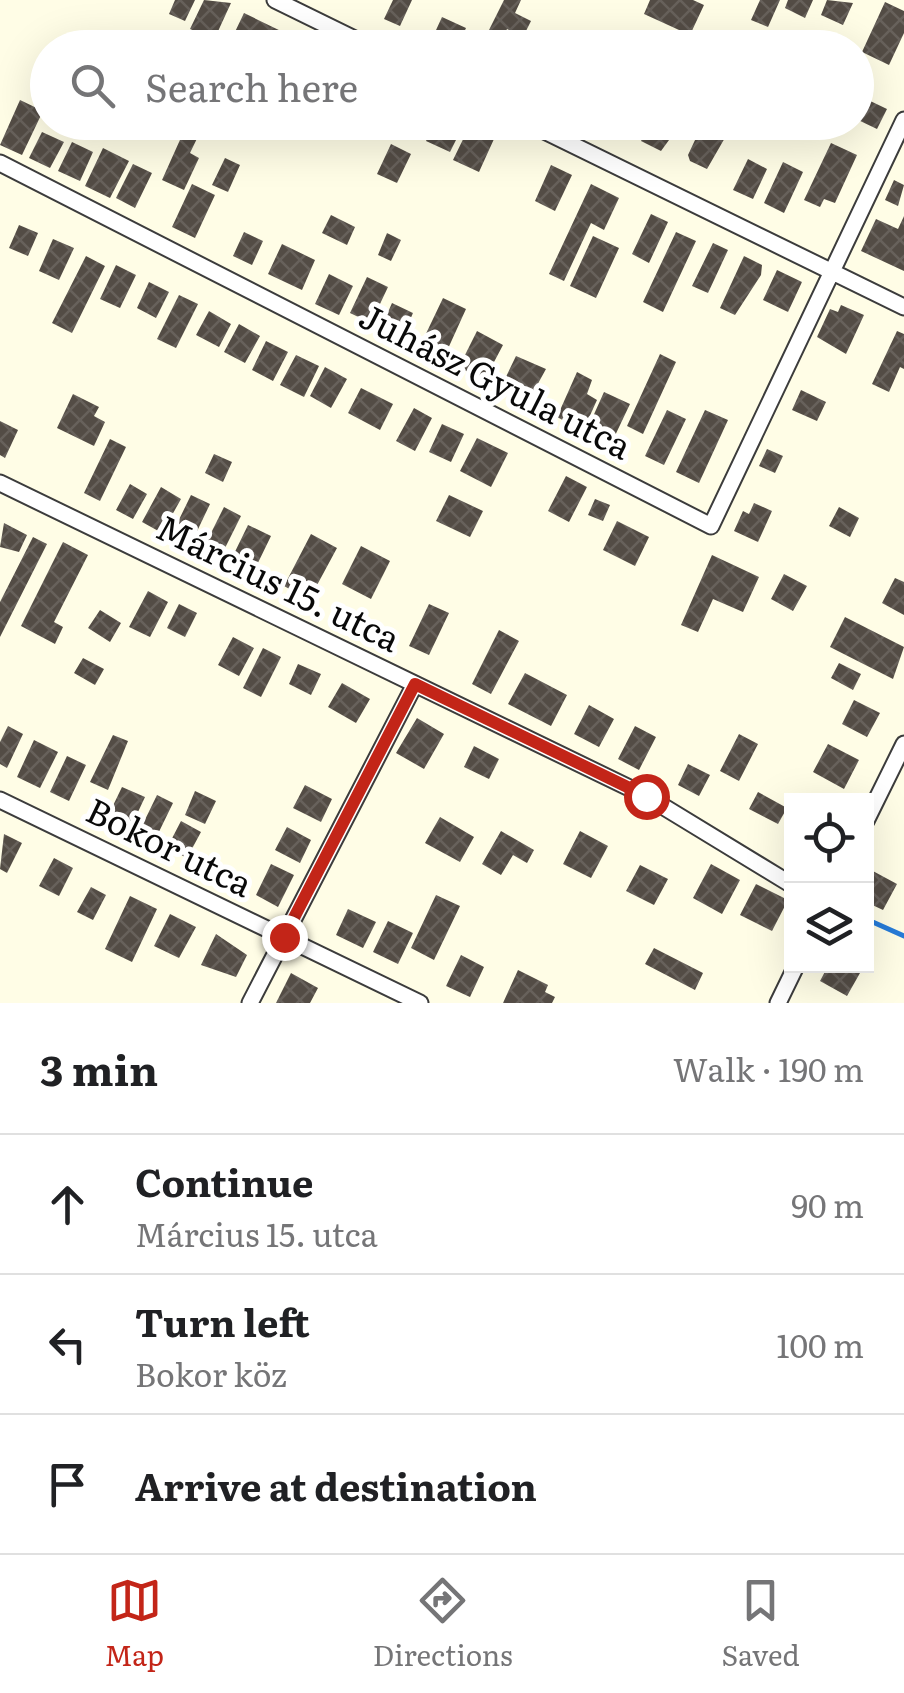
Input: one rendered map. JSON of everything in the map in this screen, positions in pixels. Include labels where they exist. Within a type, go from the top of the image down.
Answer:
[{"type":"street","points":[[275,0],[336,30]]},
{"type":"street","points":[[831,271],[904,120]]},
{"type":"street","points":[[563,140],[904,307]]},
{"type":"street","name":"Juhász Gyula utca","points":[[0,164],[711,526],[831,271]]},
{"type":"street","name":"Március 15. utca","points":[[0,483],[646,796],[789,883]]},
{"type":"street","points":[[250,1003],[415,684]]},
{"type":"street","points":[[874,806],[904,744]]},
{"type":"street","name":"Bokor utca","points":[[0,800],[420,1003]]},
{"type":"street","points":[[778,1003],[793,973]]},
{"type":"building","points":[[175,0],[195,0],[185,21],[169,14]]},
{"type":"building","points":[[204,0],[231,3],[219,30],[190,29]]},
{"type":"building","points":[[393,0],[412,0],[400,26],[384,19]]},
{"type":"building","points":[[504,0],[521,0],[515,13],[531,21],[526,30],[489,30]]},
{"type":"building","points":[[650,0],[693,0],[704,5],[692,30],[679,30],[644,14]]},
{"type":"building","points":[[760,0],[780,0],[768,27],[751,20]]},
{"type":"building","points":[[788,0],[813,0],[805,18],[785,8]]},
{"type":"building","points":[[827,0],[853,3],[843,25],[821,15]]},
{"type":"building","points":[[885,2],[904,11],[904,33],[889,65],[874,58],[872,30]]},
{"type":"building","points":[[244,13],[279,30],[236,30]]},
{"type":"building","points":[[442,17],[466,28],[465,30],[436,30]]},
{"type":"building","points":[[20,100],[30,105],[30,138],[22,155],[0,145]]},
{"type":"building","points":[[874,103],[887,109],[877,129],[874,128]]},
{"type":"building","points":[[38,140],[64,142],[50,168],[29,158]]},
{"type":"building","points":[[180,140],[196,140],[190,153],[199,158],[184,190],[162,180]]},
{"type":"building","points":[[426,140],[456,140],[450,152]]},
{"type":"building","points":[[463,140],[494,140],[479,172],[453,160]]},
{"type":"building","points":[[641,140],[669,140],[661,151]]},
{"type":"building","points":[[695,140],[724,140],[707,169],[690,161],[688,155]]},
{"type":"building","points":[[72,142],[93,152],[80,181],[58,171]]},
{"type":"building","points":[[831,143],[857,155],[835,203],[824,199],[820,207],[804,200]]},
{"type":"building","points":[[391,144],[411,154],[397,183],[377,174]]},
{"type":"building","points":[[103,148],[129,161],[110,198],[85,186]]},
{"type":"building","points":[[225,158],[240,165],[228,192],[212,185]]},
{"type":"building","points":[[748,159],[767,169],[753,199],[733,190]]},
{"type":"building","points":[[783,162],[803,172],[784,213],[764,203]]},
{"type":"building","points":[[133,164],[152,173],[135,208],[116,198]]},
{"type":"building","points":[[551,165],[572,175],[555,211],[535,201]]},
{"type":"building","points":[[894,180],[904,185],[898,206],[885,200]]},
{"type":"building","points":[[192,184],[215,195],[195,238],[172,227]]},
{"type":"building","points":[[591,184],[619,198],[604,230],[591,223],[564,281],[549,274]]},
{"type":"building","points":[[651,214],[668,222],[649,263],[632,254]]},
{"type":"building","points":[[331,215],[355,227],[347,245],[322,233]]},
{"type":"building","points":[[904,216],[904,271],[861,251],[876,219],[898,229]]},
{"type":"building","points":[[19,225],[38,233],[28,256],[9,248]]},
{"type":"building","points":[[244,232],[263,241],[252,265],[233,256]]},
{"type":"building","points":[[676,232],[696,241],[663,312],[643,302]]},
{"type":"building","points":[[387,233],[401,240],[391,261],[378,255]]},
{"type":"building","points":[[593,236],[619,248],[596,298],[570,286]]},
{"type":"building","points":[[53,239],[74,248],[59,280],[39,271]]},
{"type":"building","points":[[713,243],[728,250],[708,293],[692,286]]},
{"type":"building","points":[[282,244],[315,260],[302,290],[268,274]]},
{"type":"building","points":[[86,256],[105,266],[72,333],[52,323]]},
{"type":"building","points":[[744,256],[762,265],[761,275],[735,315],[720,308]]},
{"type":"building","points":[[116,265],[136,275],[120,308],[100,299]]},
{"type":"building","points":[[777,270],[802,282],[788,312],[763,300]]},
{"type":"building","points":[[329,274],[353,286],[339,315],[315,304]]},
{"type":"building","points":[[367,277],[388,287],[371,323],[350,313]]},
{"type":"building","points":[[149,282],[169,292],[156,318],[137,308]]},
{"type":"building","points":[[179,295],[198,304],[176,348],[157,339]]},
{"type":"building","points":[[443,298],[466,309],[446,353],[422,342]]},
{"type":"building","points":[[392,303],[413,313],[402,338],[381,328]]},
{"type":"building","points":[[841,305],[864,315],[846,354],[817,337],[830,309],[838,312]]},
{"type":"building","points":[[209,311],[231,324],[219,347],[196,335]]},
{"type":"building","points":[[239,324],[260,336],[245,363],[224,352]]},
{"type":"building","points":[[477,331],[503,345],[484,381],[459,367]]},
{"type":"building","points":[[897,331],[904,334],[904,369],[900,367],[889,392],[872,384]]},
{"type":"building","points":[[266,341],[288,352],[273,381],[252,370]]},
{"type":"building","points":[[660,354],[676,362],[643,434],[627,426]]},
{"type":"building","points":[[296,355],[319,366],[304,397],[280,385]]},
{"type":"building","points":[[516,356],[546,369],[529,400],[501,387]]},
{"type":"building","points":[[325,367],[347,379],[331,408],[310,396]]},
{"type":"building","points":[[577,372],[592,380],[587,394],[597,400],[583,431],[557,417]]},
{"type":"building","points":[[361,388],[393,404],[380,430],[348,413]]},
{"type":"building","points":[[801,390],[826,402],[817,421],[792,410]]},
{"type":"building","points":[[604,392],[630,404],[611,444],[586,432]]},
{"type":"building","points":[[73,394],[99,407],[94,416],[105,422],[94,446],[57,428]]},
{"type":"building","points":[[414,408],[432,418],[415,451],[396,441]]},
{"type":"building","points":[[667,410],[686,419],[664,465],[645,456]]},
{"type":"building","points":[[705,410],[728,420],[699,483],[676,472]]},
{"type":"building","points":[[0,421],[18,430],[5,458],[0,455]]},
{"type":"building","points":[[442,424],[464,434],[451,462],[429,452]]},
{"type":"building","points":[[477,438],[508,453],[491,487],[460,471]]},
{"type":"building","points":[[110,439],[126,447],[100,501],[84,493]]},
{"type":"building","points":[[767,449],[783,456],[775,473],[759,466]]},
{"type":"building","points":[[214,454],[232,462],[223,482],[205,473]]},
{"type":"building","points":[[566,476],[587,487],[569,522],[548,511]]},
{"type":"building","points":[[130,484],[147,494],[133,519],[116,510]]},
{"type":"building","points":[[161,487],[181,499],[162,533],[142,522]]},
{"type":"building","points":[[191,495],[210,504],[190,546],[171,536]]},
{"type":"building","points":[[449,495],[483,511],[470,537],[436,521]]},
{"type":"building","points":[[595,499],[610,505],[603,521],[588,515]]},
{"type":"building","points":[[754,503],[772,511],[758,542],[734,531],[743,511],[749,514]]},
{"type":"building","points":[[224,507],[241,516],[222,554],[205,545]]},
{"type":"building","points":[[839,507],[859,518],[850,537],[829,526]]},
{"type":"building","points":[[617,521],[649,537],[635,566],[603,550]]},
{"type":"building","points":[[4,523],[27,535],[19,552],[0,547]]},
{"type":"building","points":[[248,525],[271,536],[252,575],[229,564]]},
{"type":"building","points":[[311,534],[337,548],[309,600],[284,586]]},
{"type":"building","points":[[33,537],[47,544],[0,637],[0,602]]},
{"type":"building","points":[[63,542],[88,555],[54,622],[63,627],[55,644],[21,626]]},
{"type":"building","points":[[361,546],[390,561],[371,599],[342,584]]},
{"type":"building","points":[[712,555],[759,577],[743,612],[713,599],[698,632],[681,625]]},
{"type":"building","points":[[784,574],[807,586],[793,611],[771,599]]},
{"type":"building","points":[[895,578],[904,582],[904,615],[882,603]]},
{"type":"building","points":[[148,591],[168,602],[150,637],[129,627]]},
{"type":"building","points":[[179,604],[197,613],[185,637],[167,628]]},
{"type":"building","points":[[429,604],[449,613],[429,655],[409,646]]},
{"type":"building","points":[[100,610],[121,623],[110,642],[88,628]]},
{"type":"building","points":[[845,617],[904,647],[893,679],[830,647]]},
{"type":"building","points":[[499,630],[519,641],[491,694],[472,684]]},
{"type":"building","points":[[233,637],[254,648],[239,676],[218,665]]},
{"type":"building","points":[[263,648],[281,657],[261,697],[243,688]]},
{"type":"building","points":[[83,658],[104,669],[95,685],[74,673]]},
{"type":"building","points":[[839,663],[861,674],[853,690],[831,678]]},
{"type":"building","points":[[298,664],[321,674],[311,695],[289,684]]},
{"type":"building","points":[[525,673],[567,695],[551,726],[508,704]]},
{"type":"building","points":[[342,683],[370,699],[356,723],[328,707]]},
{"type":"building","points":[[854,700],[880,713],[867,737],[842,724]]},
{"type":"building","points":[[589,705],[614,719],[599,747],[574,734]]},
{"type":"building","points":[[417,718],[444,734],[424,769],[396,753]]},
{"type":"building","points":[[8,726],[23,734],[7,768],[0,764],[0,742]]},
{"type":"building","points":[[635,726],[656,737],[639,770],[618,759]]},
{"type":"building","points":[[739,734],[758,744],[739,781],[720,771]]},
{"type":"building","points":[[113,735],[128,741],[108,790],[90,782]]},
{"type":"building","points":[[34,740],[58,752],[40,788],[17,777]]},
{"type":"building","points":[[828,744],[859,760],[844,789],[813,772]]},
{"type":"building","points":[[474,746],[499,759],[489,779],[464,767]]},
{"type":"building","points":[[67,756],[86,765],[69,801],[50,792]]},
{"type":"building","points":[[688,764],[710,775],[699,796],[678,785]]},
{"type":"building","points":[[305,785],[332,799],[321,822],[293,808]]},
{"type":"building","points":[[122,787],[145,797],[130,829],[107,818]]},
{"type":"building","points":[[195,791],[216,801],[205,824],[185,815]]},
{"type":"building","points":[[758,792],[784,806],[784,813],[778,824],[749,809]]},
{"type":"building","points":[[157,795],[173,803],[154,842],[138,834]]},
{"type":"building","points":[[440,817],[474,837],[460,862],[425,843]]},
{"type":"building","points":[[181,821],[201,832],[187,858],[167,848]]},
{"type":"building","points":[[287,827],[311,840],[300,863],[275,850]]},
{"type":"building","points":[[501,831],[534,850],[527,863],[513,855],[501,875],[482,864]]},
{"type":"building","points":[[580,831],[608,846],[591,878],[563,864]]},
{"type":"building","points":[[4,834],[22,843],[7,873],[0,869]]},
{"type":"building","points":[[54,858],[73,868],[59,896],[39,886]]},
{"type":"building","points":[[271,864],[294,875],[278,907],[256,895]]},
{"type":"building","points":[[711,864],[740,880],[722,914],[693,898]]},
{"type":"building","points":[[640,865],[668,879],[654,905],[626,891]]},
{"type":"building","points":[[874,872],[897,884],[883,910],[874,906]]},
{"type":"building","points":[[756,884],[784,898],[784,908],[772,931],[740,915]]},
{"type":"building","points":[[91,887],[106,895],[93,920],[77,912]]},
{"type":"building","points":[[436,895],[460,906],[434,960],[411,948]]},
{"type":"building","points":[[130,896],[157,909],[132,962],[105,949]]},
{"type":"building","points":[[348,909],[376,922],[363,948],[336,935]]},
{"type":"building","points":[[170,914],[196,927],[179,958],[154,946]]},
{"type":"building","points":[[388,921],[413,933],[398,964],[373,952]]},
{"type":"building","points":[[216,934],[247,955],[236,977],[201,965]]},
{"type":"building","points":[[654,948],[703,973],[695,990],[645,964]]},
{"type":"building","points":[[461,955],[484,967],[470,997],[446,986]]},
{"type":"building","points":[[518,970],[548,985],[545,992],[555,997],[552,1003],[503,1003]]},
{"type":"building","points":[[291,973],[318,988],[310,1003],[276,1003]]},
{"type":"building","points":[[824,973],[860,973],[847,996],[820,981]]},
{"type":"waterway","points":[[874,923],[904,936]]},
{"type":"route","points":[[284,937],[415,684],[646,796]]}]
